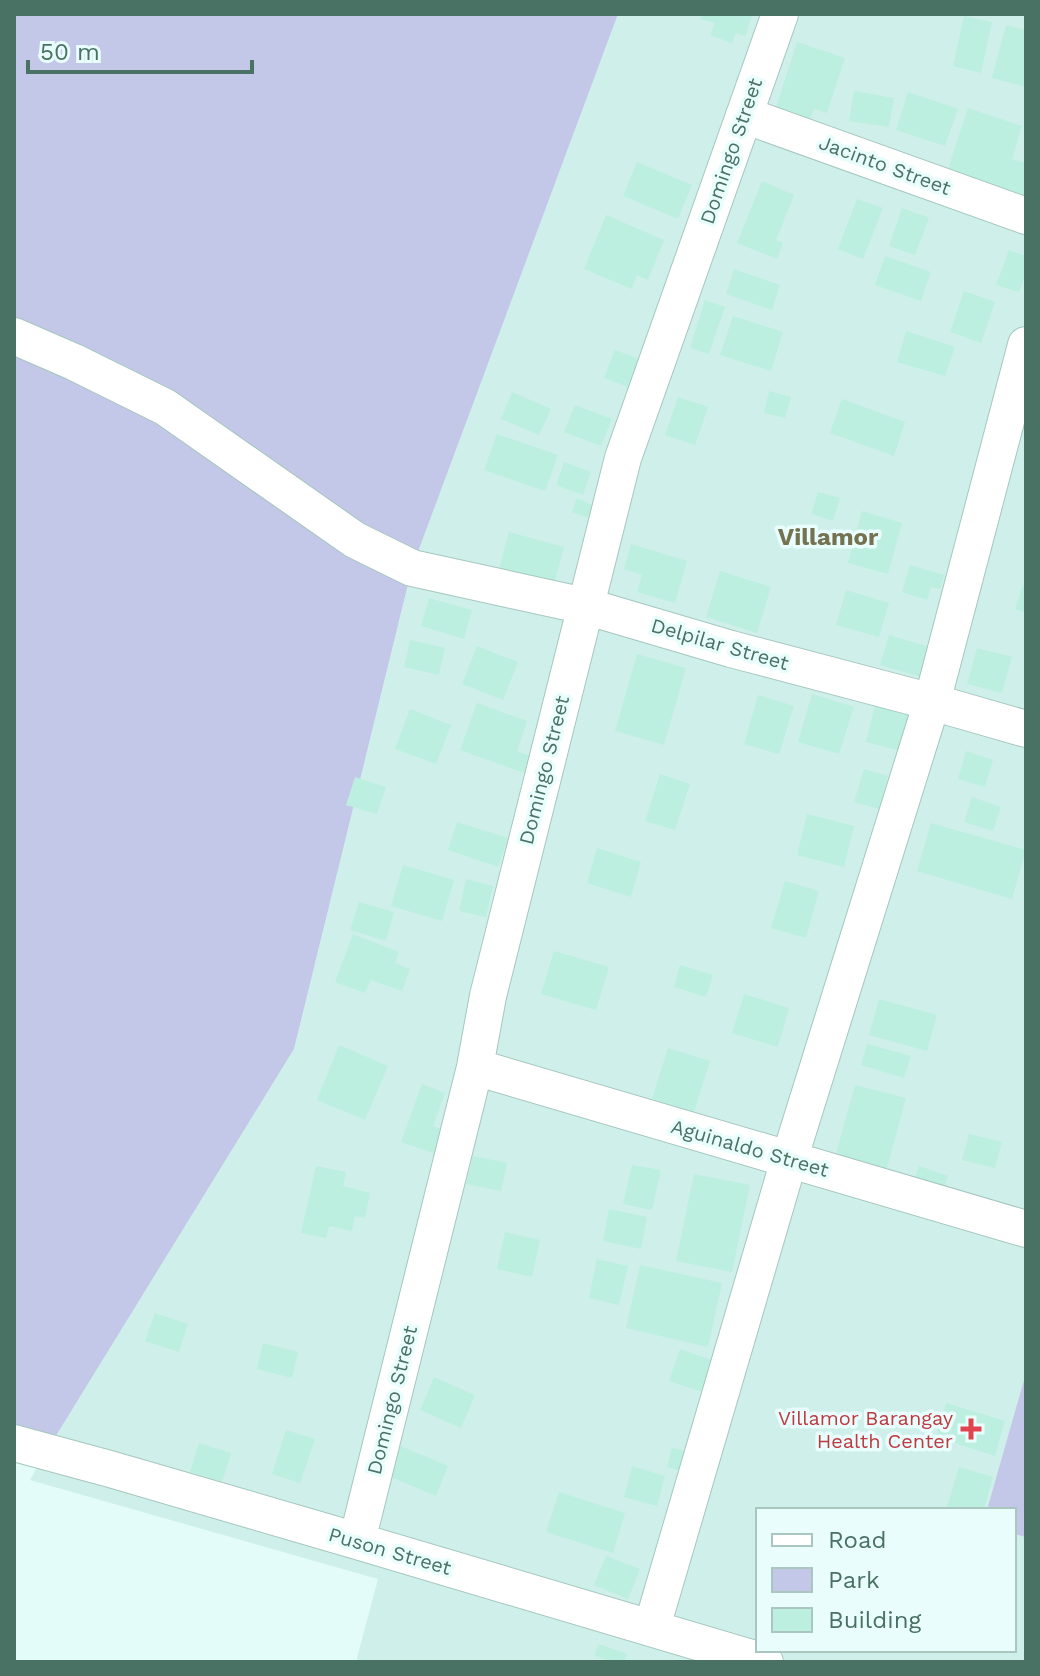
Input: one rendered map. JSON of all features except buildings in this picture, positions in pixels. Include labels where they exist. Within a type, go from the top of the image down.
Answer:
[{"type":"street","name":"Domingo Street","points":[[357,1541],[475,1067],[488,996],[623,458],[780,14]]},
{"type":"street","name":"Jacinto Street","points":[[744,115],[1026,216]]},
{"type":"street","name":"Delpilar Street","points":[[14,336],[165,407],[355,540],[412,568],[585,606],[1026,729]]},
{"type":"street","points":[[652,1627],[789,1160],[932,702],[1026,345]]},
{"type":"street","name":"Aguinaldo Street","points":[[475,1067],[1026,1229]]},
{"type":"street","name":"Puson Street","points":[[14,1443],[765,1662]]},
{"type":"shaded area","points":[[618,14],[1026,14],[1026,1662],[356,1662],[378,1579],[30,1480],[294,1049],[412,568]]},
{"type":"green space","points":[[14,14],[618,14],[412,568],[294,1049],[46,1452],[14,1443]]},
{"type":"green space","points":[[1026,1373],[1026,1537],[1016,1534],[1016,1508],[988,1508]]},
{"type":"place","name":"Villamor Barangay Health Center","points":[[971,1429]]},
{"type":"district","name":"Villamor","points":[[828,537]]}]
